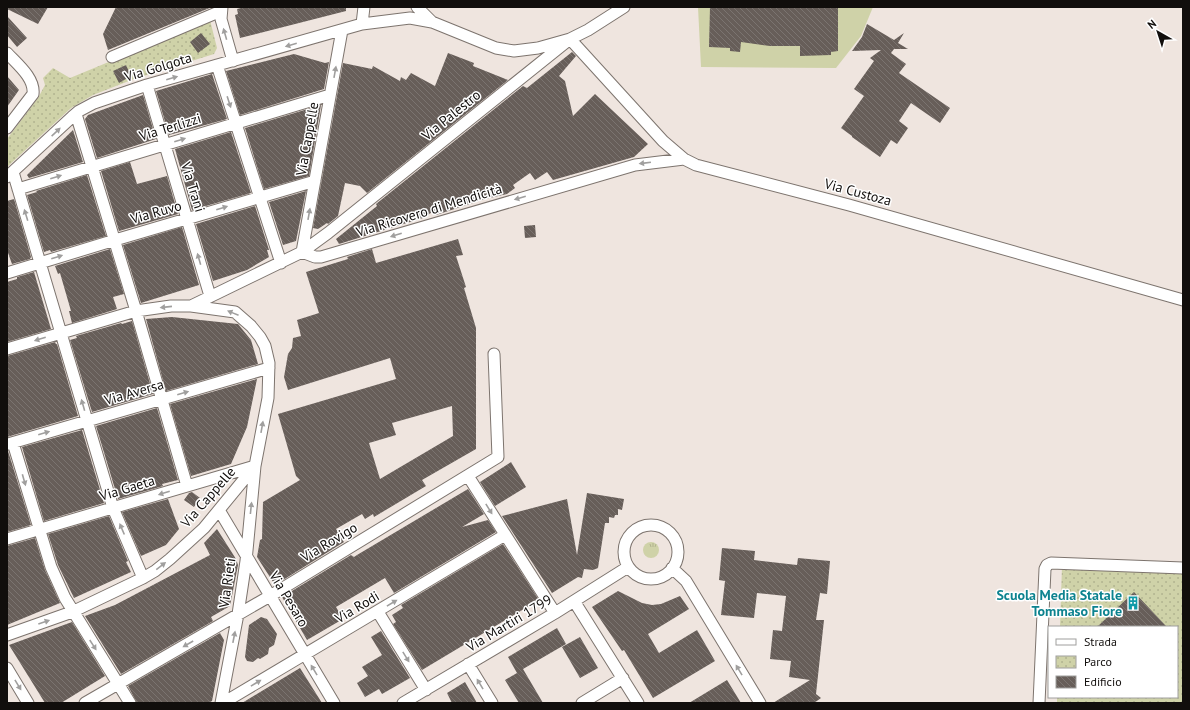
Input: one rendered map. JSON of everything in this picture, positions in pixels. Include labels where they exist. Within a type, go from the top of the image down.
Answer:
[{"type":"street","points":[[362,24],[364,7]]},
{"type":"street","points":[[417,7],[432,22],[496,48],[514,51],[538,48],[570,39]]},
{"type":"street","name":"Via Palestro","points":[[302,252],[328,233],[570,39],[588,30],[624,7]]},
{"type":"street","points":[[112,57],[221,9],[221,19],[233,61]]},
{"type":"street","name":"Via Golgota","points":[[10,175],[76,114],[94,103],[147,85],[362,24],[410,18],[432,22]]},
{"type":"street","name":"Via Cappelle","points":[[302,252],[342,30]]},
{"type":"street","name":"Via Custoza","points":[[570,39],[663,140],[684,159],[696,165],[849,205],[1183,300]]},
{"type":"street","points":[[7,52],[12,65],[30,80],[34,87],[33,94],[7,128]]},
{"type":"street","points":[[217,65],[281,263]]},
{"type":"street","name":"Via Trani","points":[[147,85],[210,296]]},
{"type":"street","name":"Via Terlizzi","points":[[18,189],[330,95]]},
{"type":"street","points":[[76,114],[115,240],[187,486]]},
{"type":"street","name":"Via Ricovero di Mendicità","points":[[302,252],[315,257],[321,257],[635,165],[684,159]]},
{"type":"street","points":[[10,175],[18,189],[113,508],[143,578]]},
{"type":"street","name":"Via Ruvo","points":[[7,273],[259,196],[315,181]]},
{"type":"street","points":[[7,349],[136,311],[171,306],[191,306],[302,252]]},
{"type":"street","name":"Via Cappelle","points":[[7,635],[72,612],[143,578],[170,558],[204,528],[255,466],[268,398],[269,363],[265,346],[251,326],[234,312],[191,306]]},
{"type":"street","name":"Via Rovigo","points":[[85,703],[270,596],[498,457],[494,354]]},
{"type":"street","name":"Via Aversa","points":[[10,443],[269,368]]},
{"type":"street","points":[[10,443],[51,567],[72,612],[130,703]]},
{"type":"street","name":"Via Gaeta","points":[[7,539],[255,466]]},
{"type":"street","name":"Via Rieti","points":[[222,703],[238,614],[246,555],[255,466]]},
{"type":"street","points":[[468,476],[555,613]]},
{"type":"street","name":"Via Pesaro","points":[[219,510],[334,703]]},
{"type":"street","points":[[649,525],[658,526],[673,536],[677,544],[678,552],[676,561],[666,574],[658,578],[650,579],[638,575],[628,567],[624,549],[627,540],[632,533],[649,525]]},
{"type":"street","name":"Via Rodi","points":[[222,703],[236,700],[305,654],[378,612],[505,535]]},
{"type":"street","points":[[1039,703],[1045,569],[1047,565],[1051,563],[1183,568]]},
{"type":"street","name":"Via Martiri 1799","points":[[403,703],[574,602],[628,567]]},
{"type":"street","points":[[672,568],[686,581],[760,703]]},
{"type":"street","points":[[574,602],[638,703]]},
{"type":"street","points":[[378,612],[426,690]]},
{"type":"street","points":[[468,664],[492,703]]},
{"type":"street","points":[[7,668],[28,703]]},
{"type":"street","points":[[582,703],[623,678]]},
{"type":"green space","points":[[698,7],[873,7],[861,36],[836,68],[701,67]]},
{"type":"green space","points":[[210,20],[217,48],[214,54],[134,79],[93,95],[71,108],[7,167],[7,139],[38,98],[45,85],[43,78],[53,68],[70,78]]},
{"type":"green space","points":[[648,542],[654,542],[659,547],[657,556],[654,558],[648,558],[643,553],[643,547]]},
{"type":"green space","points":[[1062,566],[1183,571],[1183,703],[1057,703],[1057,698],[1178,698],[1178,626],[1060,626]]},
{"type":"building","points":[[7,7],[48,7],[38,24],[7,9]]},
{"type":"building","points":[[116,7],[212,7],[108,50],[103,34]]},
{"type":"building","points":[[245,7],[346,7],[346,11],[240,38],[235,15],[238,14],[237,9]]},
{"type":"building","points":[[710,7],[838,7],[838,51],[831,52],[831,55],[800,56],[800,46],[770,46],[741,42],[740,52],[730,51],[730,48],[709,47]]},
{"type":"building","points":[[7,16],[27,38],[17,47],[7,35]]},
{"type":"building","points":[[867,24],[894,40],[904,33],[898,43],[908,49],[894,49],[891,53],[906,64],[899,73],[950,108],[940,123],[911,103],[899,121],[908,128],[897,144],[891,140],[880,157],[841,128],[864,96],[854,89],[874,61],[870,58],[881,50],[852,51],[862,37]]},
{"type":"building","points":[[201,33],[210,44],[198,53],[190,42]]},
{"type":"building","points":[[572,52],[576,56],[559,76],[565,81],[573,116],[595,94],[648,144],[634,157],[553,180],[547,172],[535,180],[530,173],[513,185],[515,188],[507,194],[485,199],[436,215],[434,211],[423,218],[339,244],[336,239],[377,206],[376,204],[523,86],[527,88]]},
{"type":"building","points":[[448,53],[474,63],[473,66],[508,80],[367,193],[360,186],[345,183],[338,216],[328,224],[327,223],[318,229],[313,228],[343,63],[372,69],[373,66],[400,81],[401,77],[406,80],[411,73],[435,86]]},
{"type":"building","points":[[294,54],[325,63],[329,62],[324,89],[240,115],[226,71]]},
{"type":"building","points":[[126,65],[131,76],[119,83],[113,71]]},
{"type":"building","points":[[212,74],[227,119],[169,135],[156,91]]},
{"type":"building","points":[[7,76],[19,90],[7,107]]},
{"type":"building","points":[[143,95],[156,139],[97,158],[85,119],[88,115]]},
{"type":"building","points":[[321,105],[309,176],[264,189],[245,128]]},
{"type":"building","points":[[73,130],[83,162],[29,178],[27,175]]},
{"type":"building","points":[[231,132],[251,193],[192,210],[175,149]]},
{"type":"building","points":[[130,162],[137,184],[167,176],[178,214],[119,231],[101,171]]},
{"type":"building","points":[[87,175],[106,236],[51,252],[50,250],[44,252],[27,195]]},
{"type":"building","points":[[306,191],[296,241],[283,245],[269,202]]},
{"type":"building","points":[[14,199],[31,257],[30,259],[12,264],[7,250],[7,201]]},
{"type":"building","points":[[255,206],[269,250],[267,250],[269,257],[247,270],[213,281],[196,224]]},
{"type":"building","points":[[535,225],[536,237],[525,238],[524,226]]},
{"type":"building","points":[[182,227],[199,285],[141,303],[123,245]]},
{"type":"building","points":[[458,239],[463,255],[456,256],[466,287],[464,288],[476,328],[476,449],[422,480],[426,486],[374,517],[373,514],[365,519],[362,514],[336,529],[344,542],[275,585],[257,557],[260,540],[262,539],[263,502],[300,480],[296,476],[278,414],[396,379],[390,358],[288,390],[284,377],[288,354],[292,348],[293,338],[301,336],[297,320],[319,313],[306,272],[348,259],[347,257],[372,249],[376,263]],"holes":[[[452,406],[453,436],[380,479],[369,443],[396,435],[392,423]]]},
{"type":"building","points":[[110,249],[124,294],[113,297],[117,309],[72,323],[69,311],[71,311],[60,273],[58,274],[55,266]]},
{"type":"building","points":[[34,272],[51,329],[7,342],[7,282],[17,279],[17,277]]},
{"type":"building","points":[[172,317],[238,324],[251,340],[258,364],[166,391],[146,319]]},
{"type":"building","points":[[132,321],[153,394],[92,412],[70,340],[77,338],[76,336]]},
{"type":"building","points":[[55,342],[57,344],[78,416],[7,437],[7,356]]},
{"type":"building","points":[[257,379],[247,427],[231,464],[191,476],[170,404]]},
{"type":"building","points":[[157,408],[178,480],[118,499],[96,426]]},
{"type":"building","points":[[82,430],[104,503],[44,521],[22,447]]},
{"type":"building","points":[[7,451],[31,525],[7,532]]},
{"type":"building","points":[[511,462],[526,487],[495,506],[480,482]]},
{"type":"building","points":[[468,489],[484,514],[462,527],[488,520],[496,532],[394,593],[385,578],[336,607],[343,619],[307,640],[282,597],[351,555],[354,557]]},
{"type":"building","points":[[192,492],[200,498],[194,507],[184,500],[189,493]]},
{"type":"building","points":[[587,493],[624,499],[622,510],[618,509],[618,515],[615,515],[614,518],[609,517],[609,523],[605,523],[598,568],[593,570],[584,569],[582,578],[578,577],[552,593],[502,516],[567,499],[577,555]]},
{"type":"building","points":[[168,499],[179,529],[166,545],[141,556],[122,512]]},
{"type":"building","points":[[109,516],[128,561],[126,562],[131,572],[74,598],[58,565],[48,534]]},
{"type":"building","points":[[217,529],[236,559],[238,565],[230,606],[211,617],[213,621],[121,674],[85,616],[115,605],[210,555],[204,543]]},
{"type":"building","points":[[35,538],[45,570],[60,603],[7,625],[7,546]]},
{"type":"building","points":[[503,544],[539,600],[422,670],[393,624],[396,622],[392,615],[403,608],[401,605]]},
{"type":"building","points":[[722,548],[755,551],[754,560],[797,565],[798,558],[830,561],[827,594],[820,593],[816,620],[824,620],[816,694],[821,698],[814,703],[773,703],[810,680],[789,677],[791,661],[770,659],[773,630],[782,631],[786,596],[757,593],[754,618],[721,615],[725,581],[719,580]]},
{"type":"building","points":[[618,591],[642,603],[652,605],[661,604],[680,596],[689,609],[648,634],[659,653],[697,630],[715,661],[653,698],[624,650],[622,651],[592,607]]},
{"type":"building","name":"Scuola Media Statale Tommaso Fiore","points":[[1134,592],[1166,626],[1098,626]]},
{"type":"building","points":[[261,617],[267,619],[277,634],[274,645],[269,648],[268,654],[260,659],[258,658],[253,662],[247,661],[245,657],[249,625]]},
{"type":"building","points":[[72,622],[105,676],[61,703],[45,703],[9,645]]},
{"type":"building","points":[[557,628],[566,644],[523,669],[543,703],[519,703],[505,680],[517,673],[508,657]]},
{"type":"building","points":[[381,631],[410,678],[382,694],[379,689],[365,697],[357,683],[368,676],[362,667],[382,655],[371,637]]},
{"type":"building","points":[[220,633],[224,640],[212,701],[208,703],[137,703],[128,686]]},
{"type":"building","points":[[580,637],[598,668],[580,678],[562,647]]},
{"type":"building","points":[[300,668],[322,703],[242,703]]},
{"type":"building","points":[[727,680],[741,703],[689,703]]},
{"type":"building","points":[[465,682],[477,703],[452,703],[447,693]]},
{"type":"place","name":"Scuola Media Statale Tommaso Fiore","points":[[1133,603]]}]
